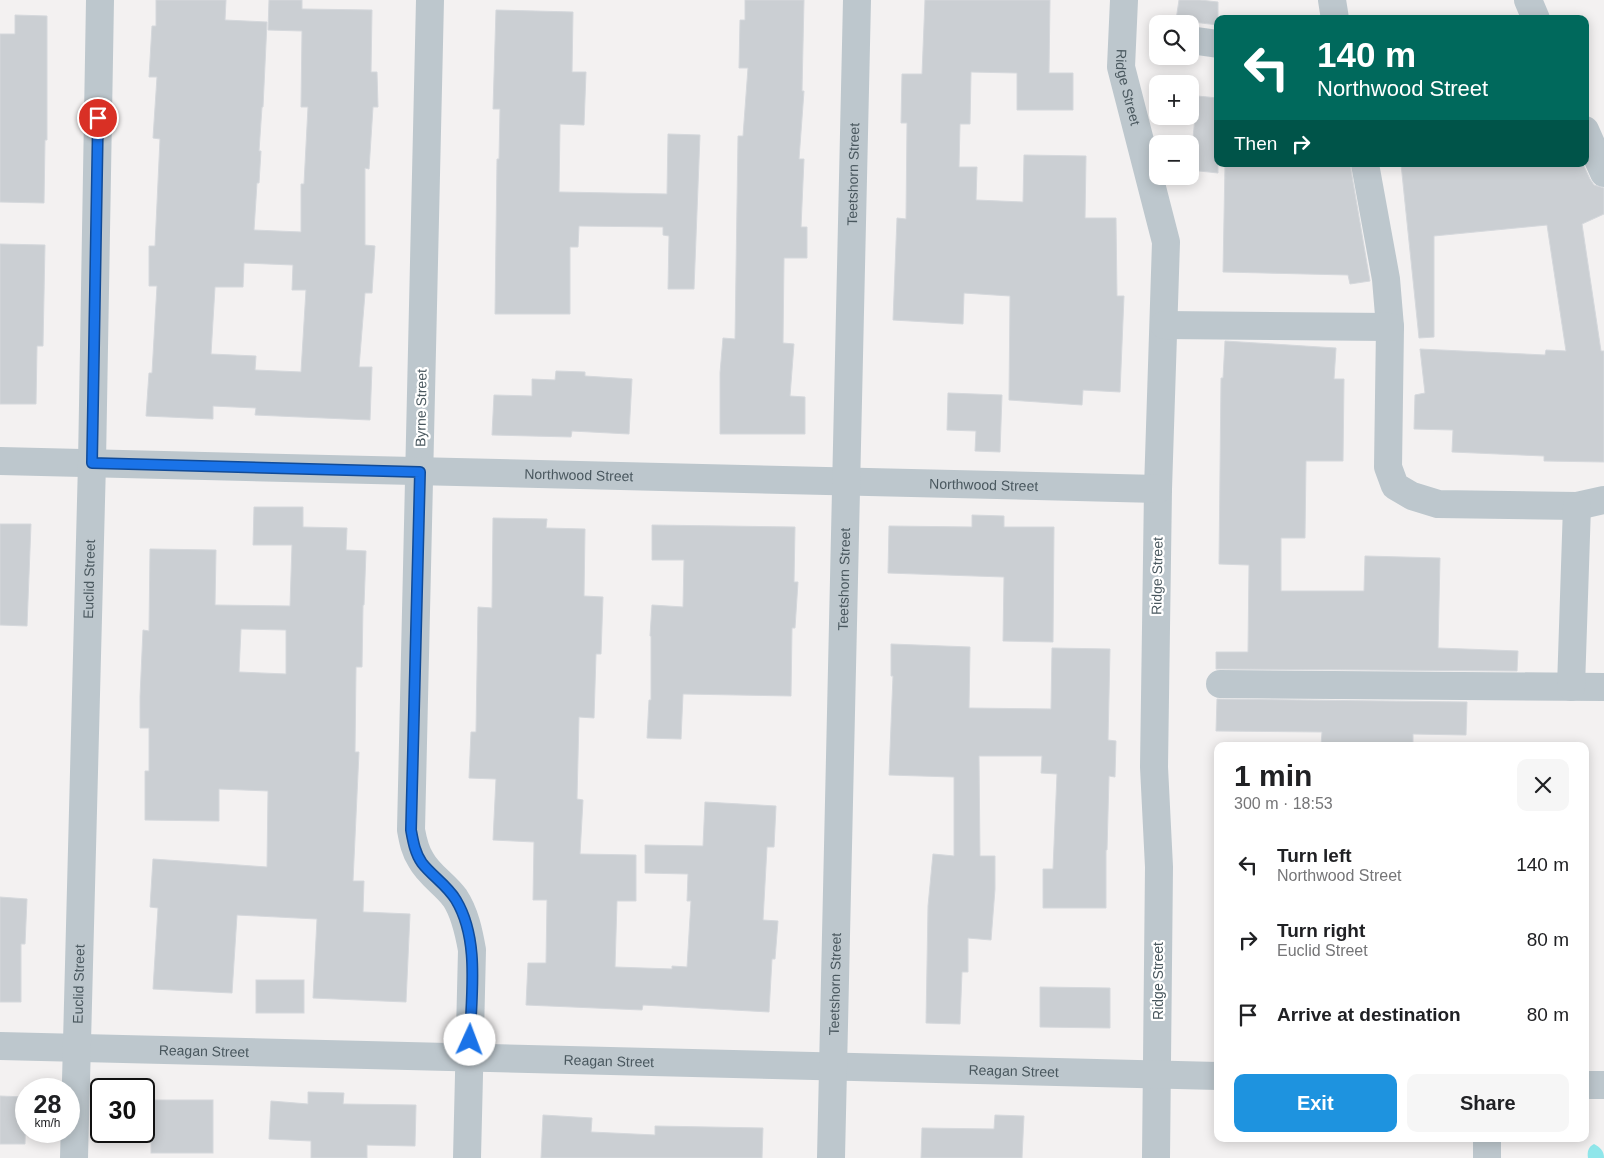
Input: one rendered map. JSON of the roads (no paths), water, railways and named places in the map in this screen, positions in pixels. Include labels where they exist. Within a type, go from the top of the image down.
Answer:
[{"type":"street","name":"Euclid Street","points":[[74,1158],[92,463],[100,0]]},
{"type":"street","name":"Byrne Street","points":[[430,0],[411,830],[414,846],[421,861],[456,900],[469,931],[472,950],[467,1158]]},
{"type":"street","name":"Teetshorn Street","points":[[832,1158],[857,0]]},
{"type":"street","name":"Ridge Street","points":[[1124,0],[1121,67],[1166,242],[1158,489],[1154,767],[1159,868],[1156,1158]]},
{"type":"street","points":[[1332,0],[1334,15]]},
{"type":"street","points":[[1528,0],[1534,15]]},
{"type":"street","points":[[1199,41],[1214,43]]},
{"type":"street","points":[[1589,139],[1604,174]]},
{"type":"street","points":[[1366,167],[1386,279],[1390,327],[1388,468],[1395,486],[1412,496],[1438,504],[1577,506],[1604,500]]},
{"type":"street","points":[[1164,325],[1390,327]]},
{"type":"street","name":"Northwood Street","points":[[0,461],[1158,489]]},
{"type":"street","points":[[1571,687],[1577,506]]},
{"type":"street","points":[[1220,684],[1604,687]]},
{"type":"street","name":"Reagan Street","points":[[0,1046],[1214,1076]]},
{"type":"street","points":[[1589,1085],[1604,1086]]},
{"type":"street","points":[[1487,1142],[1487,1158]]},
{"type":"water","points":[[1594,1144],[1601,1150],[1604,1158],[1588,1158],[1588,1150]]}]
